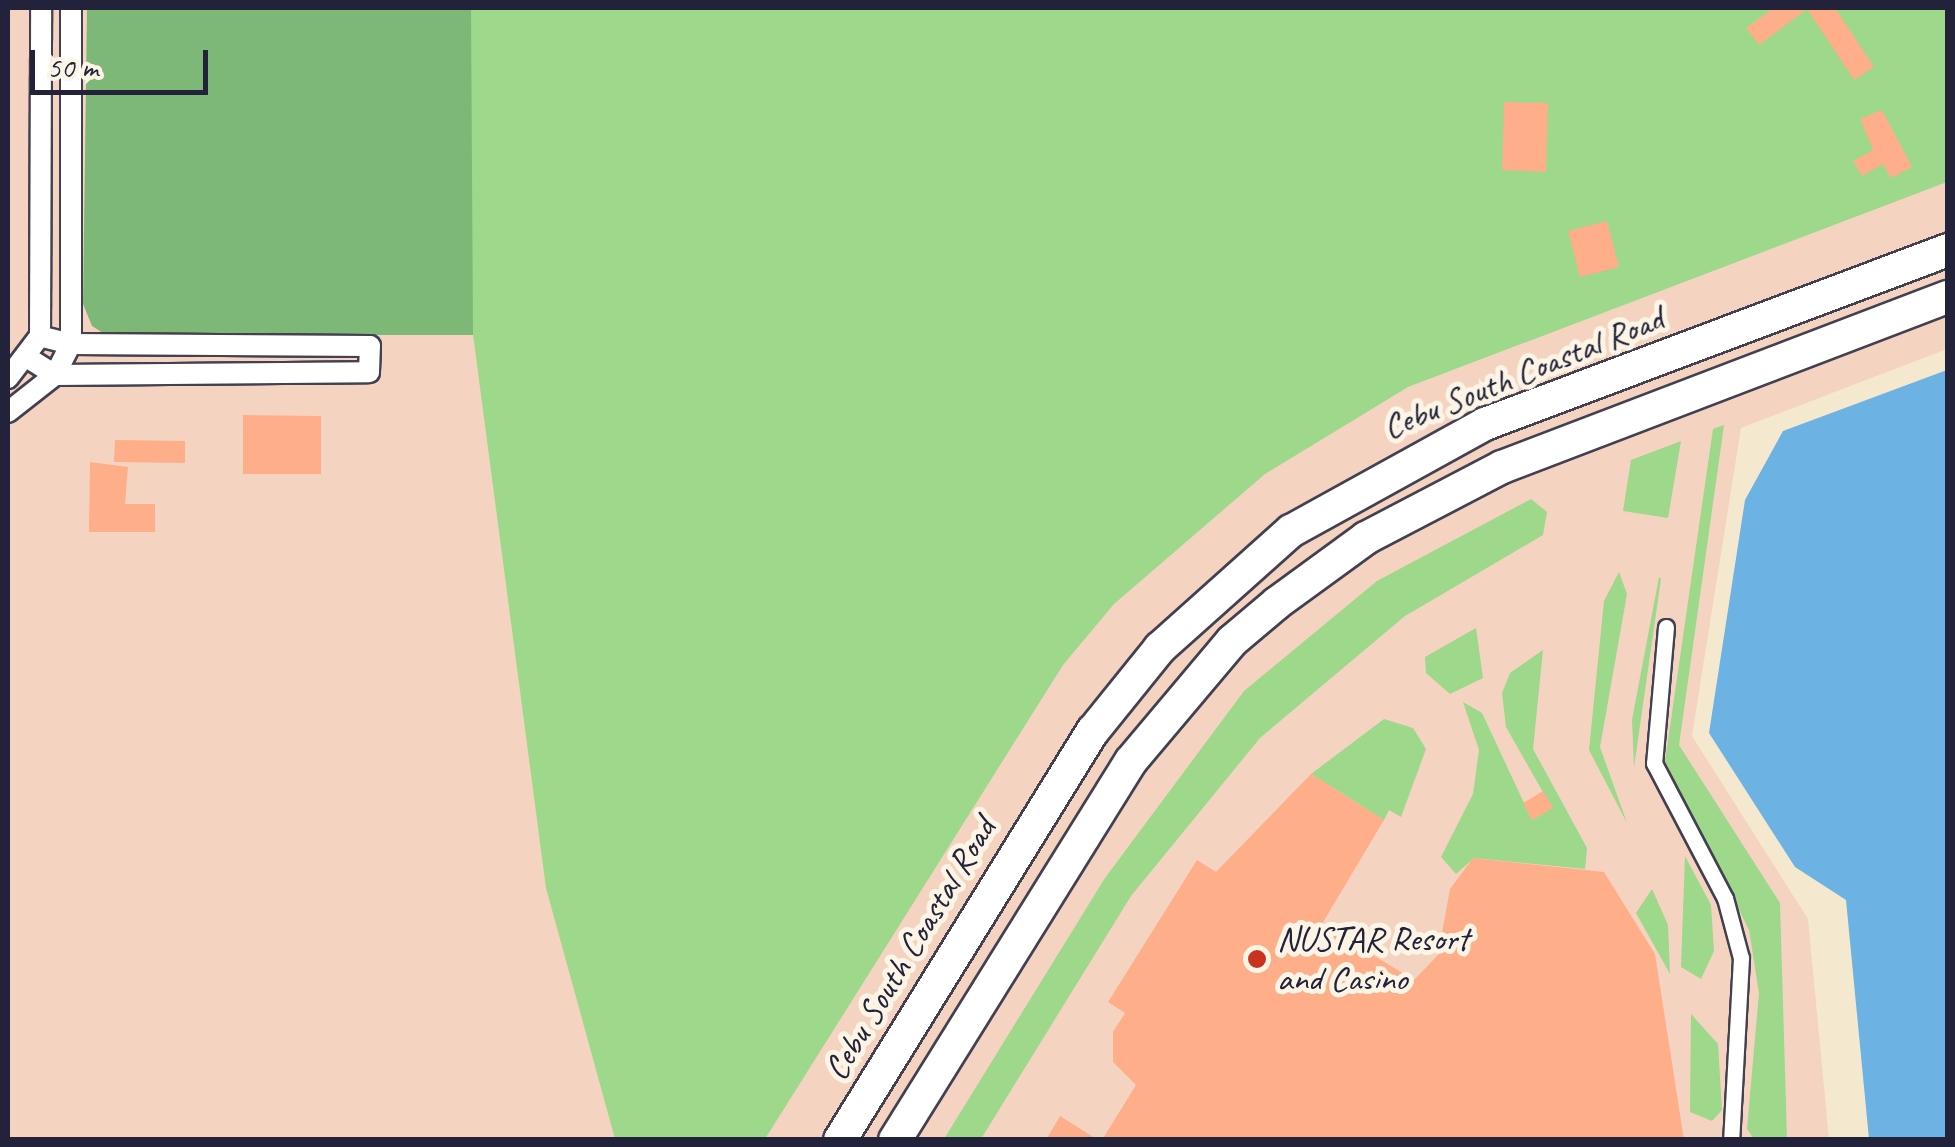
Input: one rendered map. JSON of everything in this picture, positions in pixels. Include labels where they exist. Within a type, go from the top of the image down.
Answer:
[{"type":"highway","name":"Cebu South Coastal Road","points":[[840,1140],[1093,731],[1174,634],[1291,531],[1485,424],[1948,250]]},
{"type":"highway","points":[[894,1140],[1131,761],[1232,641],[1277,603],[1366,538],[1502,468],[1948,298]]},
{"type":"street","points":[[8,378],[28,358],[40,336],[41,8]]},
{"type":"street","points":[[8,412],[55,375],[71,344],[72,8]]},
{"type":"street","points":[[28,358],[55,375],[369,372],[370,346],[71,344],[40,336]]},
{"type":"street","points":[[1666,627],[1654,763],[1725,898],[1740,958],[1731,1140]]},
{"type":"shaded area","points":[[8,8],[1947,8],[1947,349],[1741,428],[1692,736],[1808,919],[1829,1139],[8,1139]]},
{"type":"green space","points":[[87,8],[471,8],[473,335],[106,335],[92,326],[83,304]]},
{"type":"green space","points":[[430,8],[1947,8],[1947,182],[1408,387],[1265,474],[1114,604],[1063,665],[765,1139],[615,1139],[546,888]]},
{"type":"green space","points":[[1724,425],[1679,745],[1780,903],[1787,1139],[1754,1139],[1747,1129],[1759,993],[1749,930],[1665,761],[1713,429]]},
{"type":"green space","points":[[1681,441],[1668,518],[1623,511],[1631,460]]},
{"type":"green space","points":[[1531,499],[1547,512],[1543,535],[1405,616],[1260,738],[1131,896],[981,1139],[944,1139],[1105,878],[1244,691],[1377,581]]},
{"type":"green space","points":[[1619,572],[1627,594],[1600,747],[1627,823],[1589,750],[1604,601]]},
{"type":"green space","points":[[1661,579],[1634,767],[1632,720]]},
{"type":"green space","points":[[1476,628],[1483,678],[1450,694],[1426,673],[1425,657]]},
{"type":"green space","points":[[1543,650],[1533,749],[1587,848],[1585,869],[1474,858],[1456,874],[1441,857],[1473,794],[1479,750],[1463,702],[1482,713],[1532,820],[1552,808],[1506,727],[1502,693],[1510,673]]},
{"type":"green space","points":[[1384,719],[1413,728],[1426,749],[1401,817],[1389,810],[1384,820],[1311,774]]},
{"type":"green space","points":[[1685,856],[1711,905],[1714,951],[1701,979],[1681,967]]},
{"type":"green space","points":[[1652,889],[1668,925],[1670,974],[1636,913]]},
{"type":"green space","points":[[1691,1014],[1718,1044],[1722,1110],[1712,1121],[1690,1112]]},
{"type":"water","points":[[1947,370],[1947,1139],[1869,1139],[1846,900],[1795,867],[1709,733],[1745,500],[1783,431]]},
{"type":"building","points":[[1774,8],[1835,8],[1874,67],[1854,80],[1807,9],[1759,45],[1746,28]]},
{"type":"building","points":[[1504,102],[1548,103],[1546,172],[1502,170]]},
{"type":"building","points":[[1882,110],[1912,167],[1891,178],[1883,164],[1862,176],[1853,161],[1873,150],[1860,119]]},
{"type":"building","points":[[1607,221],[1619,267],[1580,277],[1568,231]]},
{"type":"building","points":[[243,415],[321,416],[321,474],[243,474]]},
{"type":"building","points":[[115,440],[185,441],[185,463],[114,462]]},
{"type":"building","points":[[90,462],[128,467],[125,504],[155,504],[155,532],[89,532]]},
{"type":"building","name":"NUSTAR Resort and Casino","points":[[1311,774],[1384,820],[1322,924],[1414,980],[1438,955],[1450,889],[1473,858],[1604,872],[1655,954],[1684,1140],[1102,1140],[1136,1085],[1113,1062],[1113,1032],[1125,1013],[1108,1002],[1197,860],[1216,872]]},
{"type":"building","points":[[1543,791],[1553,808],[1532,820],[1523,803]]},
{"type":"building","points":[[1060,1116],[1098,1140],[1046,1140]]},
{"type":"place","name":"NUSTAR Resort and Casino","points":[[1257,959]]}]
